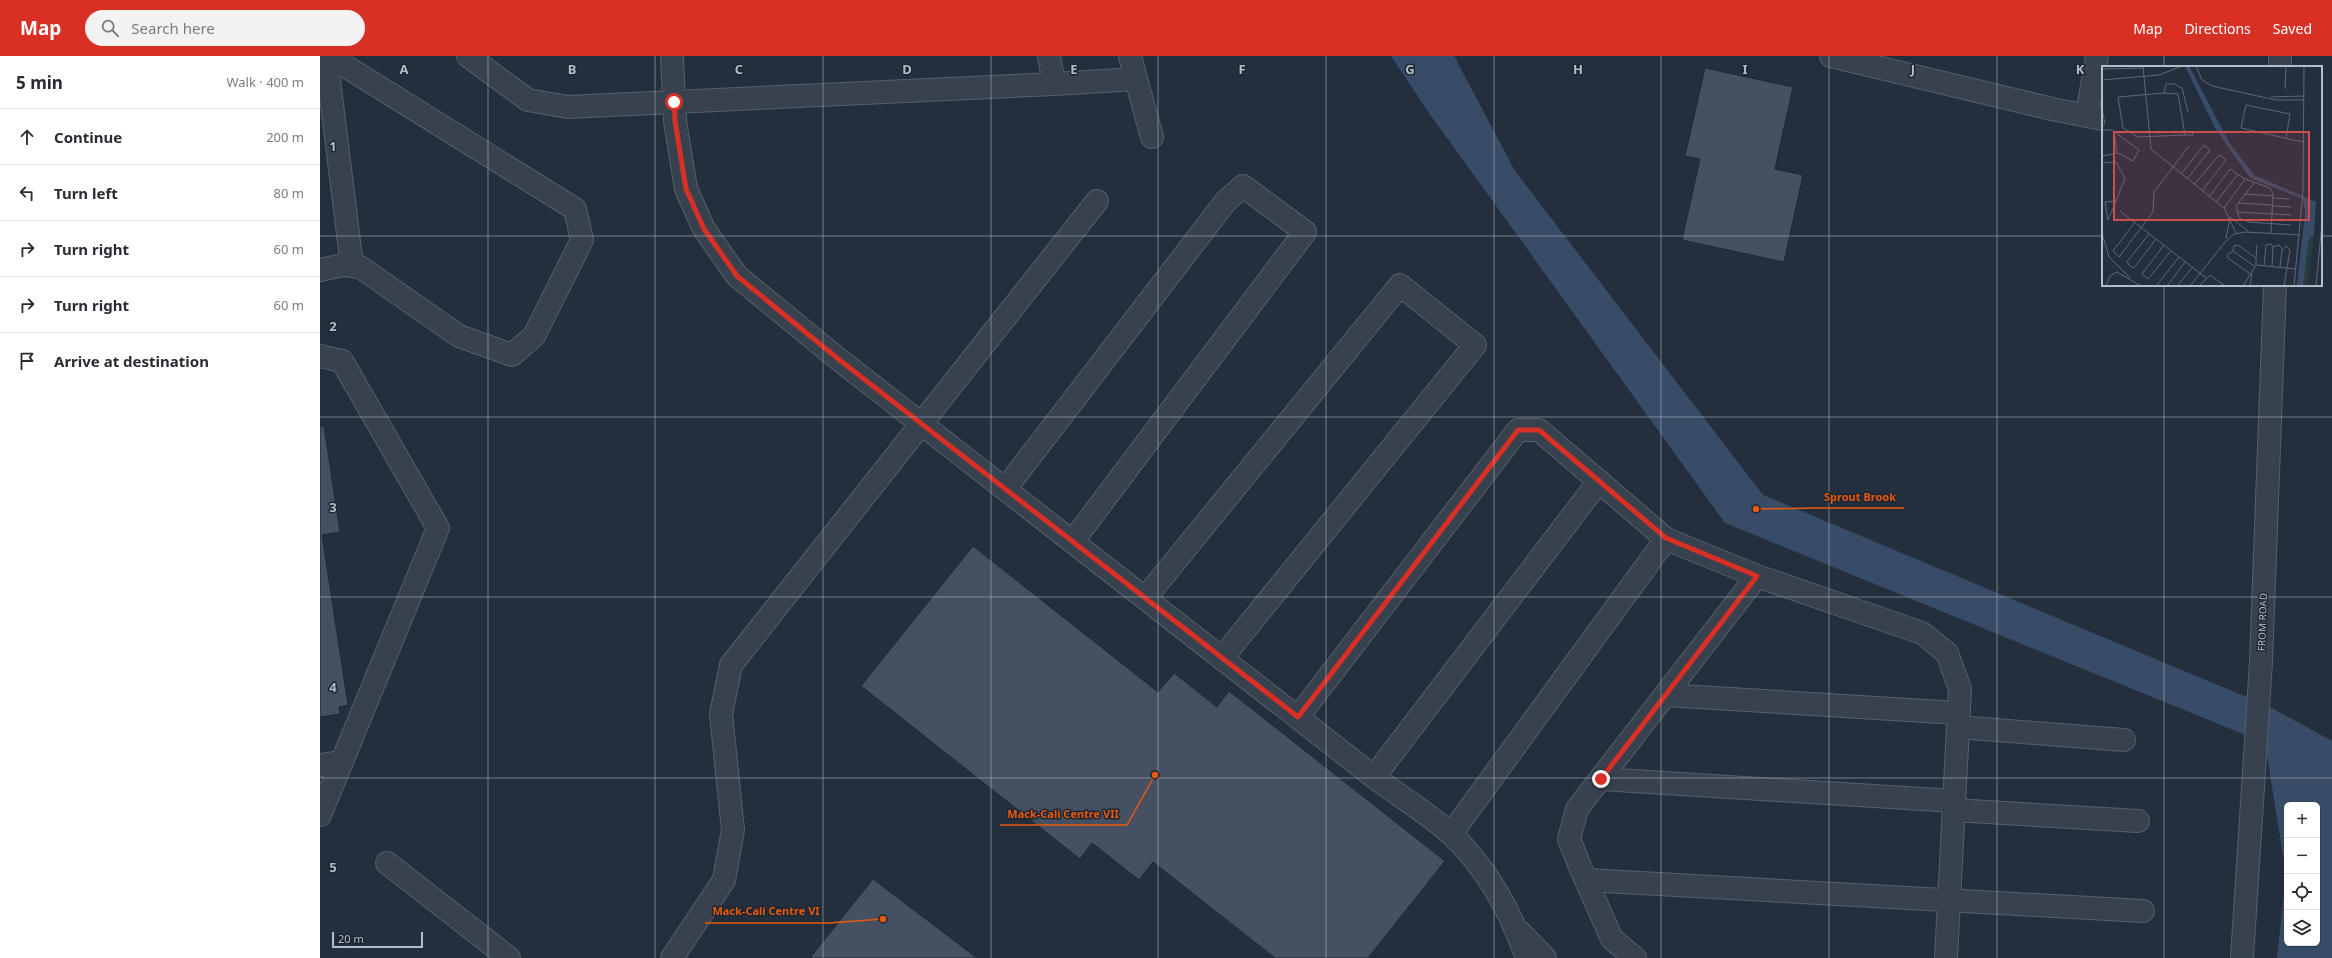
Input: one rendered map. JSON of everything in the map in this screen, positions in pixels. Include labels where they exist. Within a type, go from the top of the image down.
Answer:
[{"type":"street","points":[[326,56],[352,266]]},
{"type":"street","points":[[320,270],[343,265],[360,267],[459,336],[512,355],[534,336],[582,240],[575,209],[329,56]]},
{"type":"street","points":[[468,56],[528,100],[568,107],[1136,79]]},
{"type":"street","points":[[672,56],[675,121],[686,189],[704,229],[737,276],[837,358],[922,422],[1374,777],[1451,834],[1487,877],[1506,906],[1527,958]]},
{"type":"street","points":[[1049,56],[1054,84]]},
{"type":"street","points":[[1130,56],[1152,137]]},
{"type":"street","points":[[1831,56],[2052,109],[2095,117],[2097,56]]},
{"type":"street","points":[[1006,488],[1226,201],[1243,186],[1305,232],[1073,541]]},
{"type":"street","points":[[672,958],[724,880],[733,830],[721,714],[731,665],[1096,201]]},
{"type":"street","points":[[1146,597],[1400,285],[1475,344],[1222,658]]},
{"type":"street","name":"FROM ROAD","points":[[2242,958],[2261,662],[2276,286]]},
{"type":"street","points":[[320,356],[342,361],[438,528],[320,815]]},
{"type":"street","points":[[1298,717],[1518,430],[1539,430],[1666,538],[1757,576],[1922,632],[1947,653],[1960,689],[1946,958]]},
{"type":"street","points":[[1374,777],[1599,481]]},
{"type":"street","points":[[1451,834],[1666,538]]},
{"type":"street","points":[[1635,958],[1612,939],[1586,880],[1570,839],[1577,810],[1757,576]]},
{"type":"street","points":[[1665,695],[1958,720],[2124,740]]},
{"type":"street","points":[[320,765],[342,762]]},
{"type":"street","points":[[1601,779],[2138,820]]},
{"type":"street","points":[[387,863],[509,958]]},
{"type":"street","points":[[1586,880],[2143,911]]},
{"type":"street","points":[[1515,928],[1515,958]]},
{"type":"street","points":[[1515,928],[1545,958]]},
{"type":"water","points":[[1391,56],[1454,56],[1515,171],[1763,495],[2268,706],[2332,741],[2332,958],[2277,958],[2284,893],[2284,946],[2320,946],[2320,802],[2284,802],[2284,862],[2265,743],[1725,523],[1429,113]]},
{"type":"building","points":[[1705,68],[1793,87],[1775,169],[1803,175],[1784,262],[1682,240],[1700,159],[1685,156]]},
{"type":"building","points":[[324,426],[340,532],[322,535],[348,705],[339,707],[340,714],[320,717],[320,427]]},
{"type":"building","points":[[973,546],[1158,692],[1174,673],[1217,707],[1229,691],[1445,861],[1368,958],[1275,958],[1153,862],[1139,880],[1092,843],[1080,859],[861,686]]},
{"type":"building","points":[[873,879],[977,958],[810,958]]},
{"type":"place","name":"Sprout Brook","points":[[1756,509]]},
{"type":"place","name":"Mack-Cali Centre VII","points":[[1155,775]]},
{"type":"place","name":"Mack-Cali Centre VI","points":[[883,919]]},
{"type":"route","points":[[674,102],[675,121],[686,189],[704,229],[737,276],[837,358],[888,396],[1298,717],[1518,430],[1539,430],[1666,538],[1757,576],[1601,779]]}]
